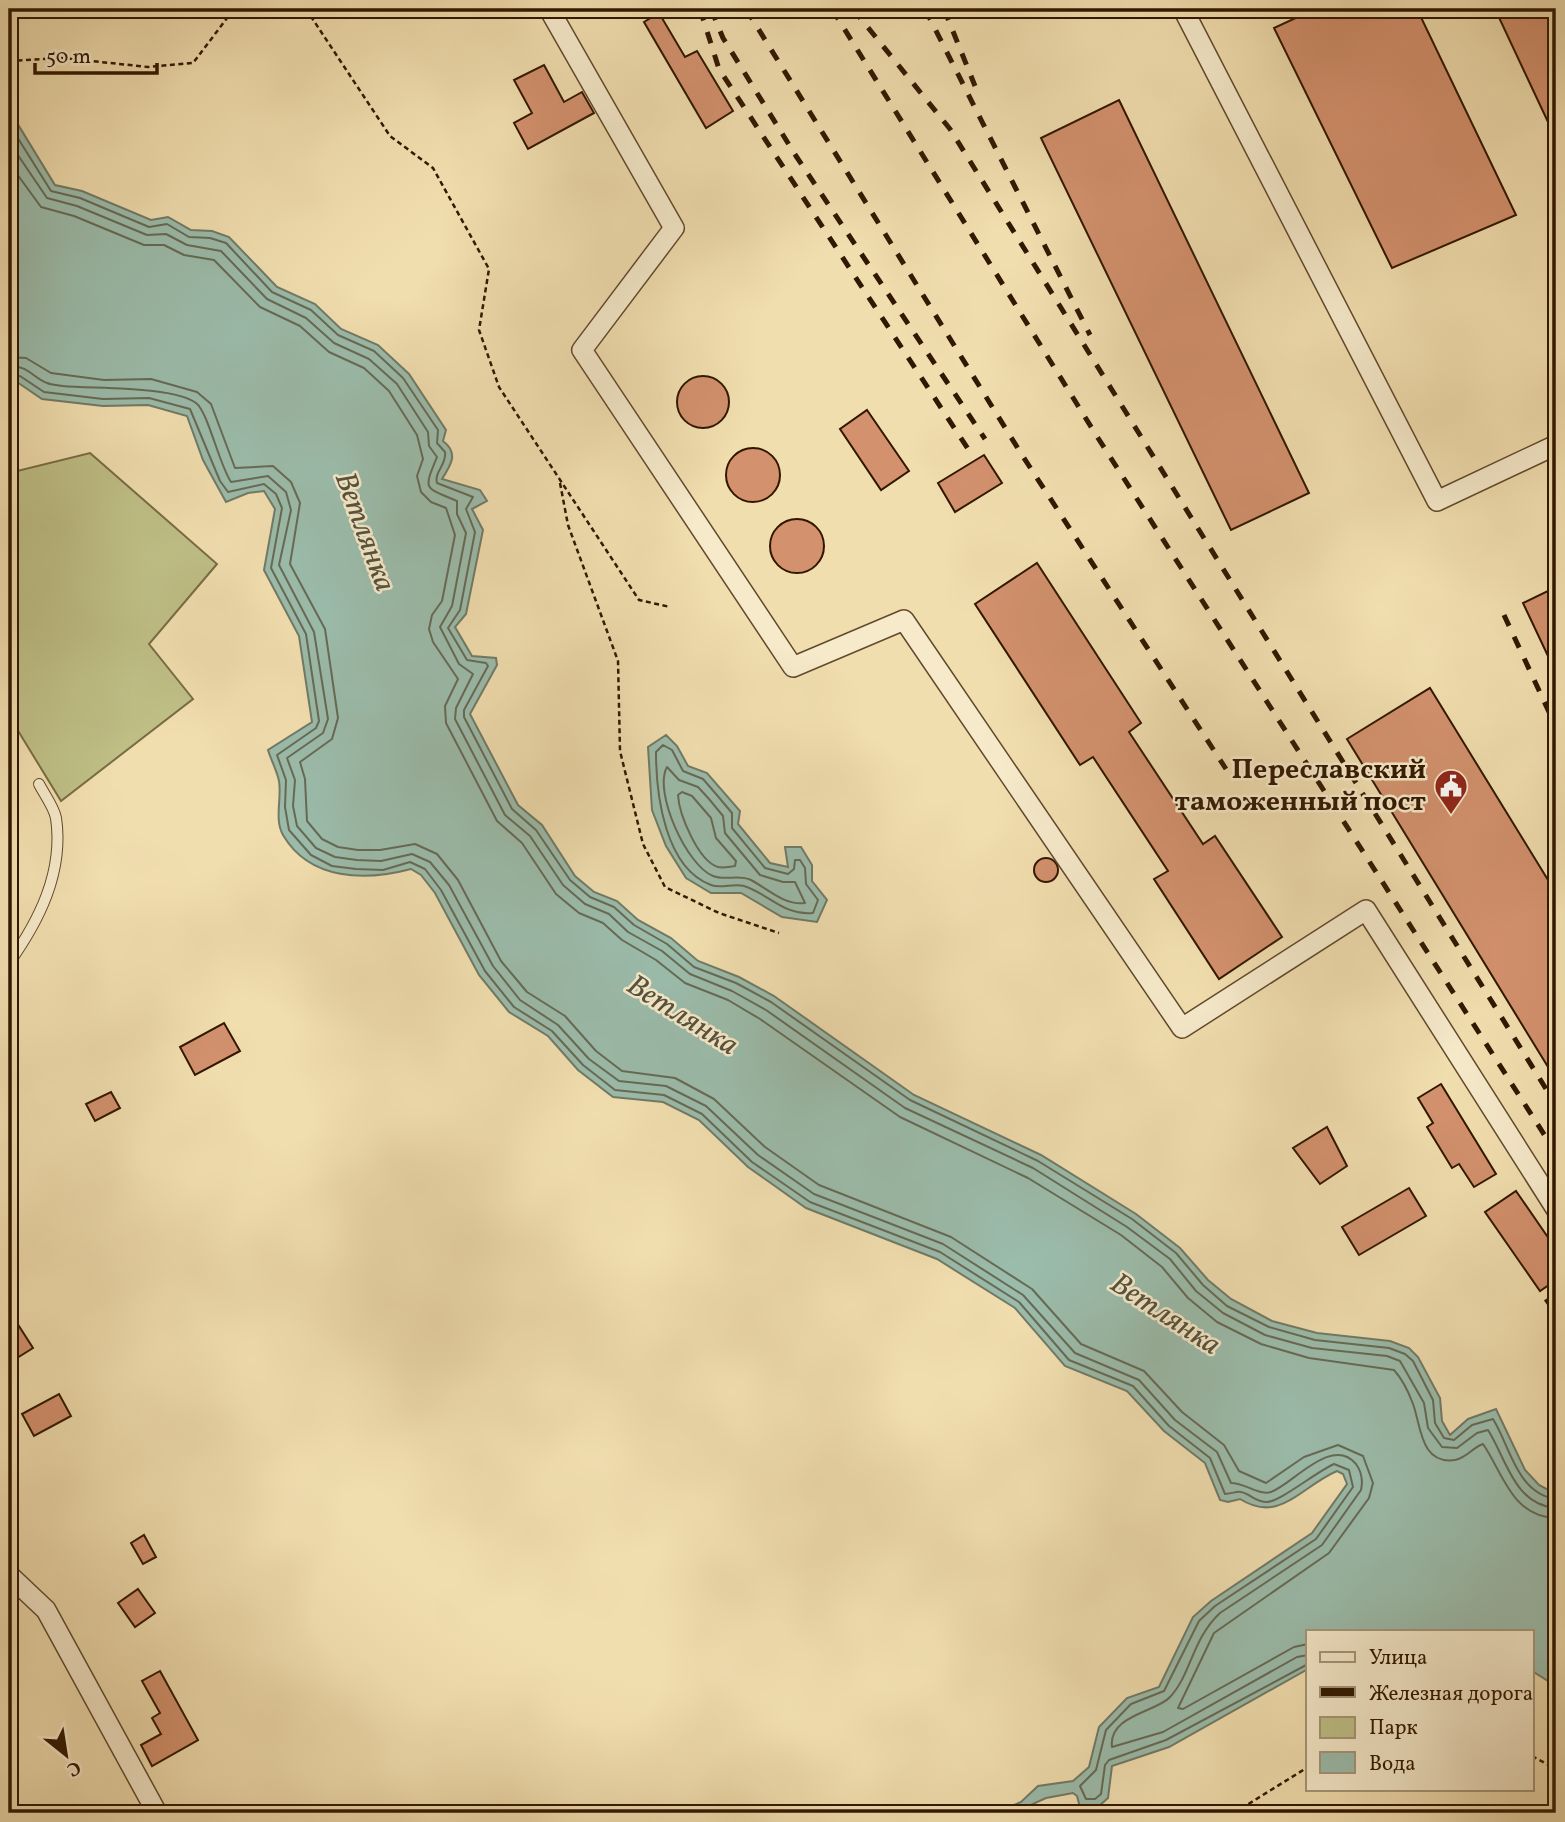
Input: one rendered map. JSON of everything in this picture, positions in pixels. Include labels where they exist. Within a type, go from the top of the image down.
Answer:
[{"type":"street","points":[[549,9],[674,228],[582,350],[793,667],[904,620],[1182,1028],[1366,910],[1556,1209]]},
{"type":"street","points":[[1184,9],[1437,501],[1556,446]]},
{"type":"street","points":[[9,1575],[46,1610],[157,1813]]},
{"type":"lane","points":[[9,963],[32,930],[54,877],[56,816],[38,784]]},
{"type":"path","points":[[9,61],[63,58],[148,67],[193,64],[234,9]]},
{"type":"path","points":[[306,9],[390,136],[433,168],[489,269],[479,330],[499,387],[639,600],[670,607]]},
{"type":"path","points":[[559,479],[568,525],[618,661],[620,751],[643,844],[666,887],[719,913],[779,933]]},
{"type":"path","points":[[1534,1757],[1556,1769]]},
{"type":"path","points":[[1234,1813],[1306,1768]]},
{"type":"green space","points":[[90,453],[217,564],[149,644],[193,699],[61,801],[9,716],[9,473]]},
{"type":"water","name":"Ветлянка","points":[[9,96],[16,107],[11,113],[55,185],[82,191],[151,220],[168,217],[191,230],[212,231],[229,237],[277,287],[315,304],[341,329],[378,345],[409,374],[446,430],[443,441],[451,450],[452,459],[442,479],[480,490],[487,501],[472,509],[483,530],[466,614],[455,627],[472,656],[496,658],[497,665],[470,714],[518,805],[542,825],[575,876],[594,892],[617,901],[638,920],[671,938],[698,961],[739,977],[774,996],[914,1095],[1041,1155],[1136,1214],[1180,1248],[1208,1280],[1231,1299],[1272,1321],[1317,1333],[1390,1341],[1409,1348],[1418,1357],[1440,1398],[1442,1421],[1450,1435],[1468,1419],[1496,1409],[1525,1470],[1539,1485],[1556,1494],[1556,1686],[1534,1672],[1534,1630],[1306,1630],[1306,1670],[1169,1747],[1112,1766],[1108,1798],[1099,1806],[1081,1811],[1077,1796],[1073,1793],[1046,1798],[1013,1813],[1005,1813],[1002,1810],[1021,1802],[1038,1786],[1073,1781],[1089,1767],[1099,1727],[1127,1698],[1159,1687],[1193,1617],[1211,1601],[1312,1533],[1347,1484],[1343,1474],[1337,1471],[1279,1505],[1254,1506],[1240,1499],[1228,1502],[1220,1500],[1205,1463],[1164,1431],[1127,1391],[1065,1366],[1015,1308],[937,1259],[806,1208],[748,1167],[699,1120],[663,1102],[613,1097],[578,1070],[548,1036],[509,1012],[479,975],[435,893],[421,875],[411,869],[376,875],[340,874],[323,869],[294,850],[280,829],[279,781],[268,750],[312,722],[299,636],[264,570],[275,509],[264,491],[248,493],[226,502],[203,460],[187,416],[148,405],[103,406],[42,399],[17,382],[9,385]]},
{"type":"water","points":[[666,735],[677,746],[688,766],[707,773],[740,811],[738,824],[770,863],[788,867],[785,847],[801,847],[812,865],[812,881],[827,900],[817,922],[782,917],[741,893],[711,893],[686,878],[666,846],[652,810],[648,747]]},
{"type":"building","points":[[1315,9],[1417,9],[1516,215],[1392,268],[1274,28]]},
{"type":"building","points":[[1495,9],[1556,9],[1556,139]]},
{"type":"building","points":[[659,13],[685,57],[697,51],[733,111],[706,128],[644,22]]},
{"type":"building","points":[[544,65],[564,102],[582,92],[594,113],[528,149],[514,123],[532,113],[514,80]]},
{"type":"building","points":[[1119,100],[1309,493],[1231,530],[1041,138]]},
{"type":"building","points":[[703,376],[722,383],[729,402],[722,421],[703,428],[684,421],[677,402],[684,383]]},
{"type":"building","points":[[867,410],[909,471],[881,490],[840,429]]},
{"type":"building","points":[[753,448],[772,456],[780,475],[772,494],[753,502],[734,494],[726,475],[734,456]]},
{"type":"building","points":[[984,455],[1002,483],[955,512],[938,483]]},
{"type":"building","points":[[797,519],[816,527],[824,546],[816,565],[797,573],[778,565],[770,546],[778,527]]},
{"type":"building","points":[[1037,563],[1141,723],[1129,732],[1203,844],[1215,836],[1282,937],[1219,979],[1154,879],[1168,871],[1093,757],[1080,765],[975,604]]},
{"type":"building","points":[[1556,587],[1556,673],[1523,603]]},
{"type":"building","name":"Переславский таможенный пост","points":[[1430,688],[1556,893],[1556,1080],[1347,739]]},
{"type":"building","points":[[1046,858],[1055,861],[1058,870],[1055,879],[1046,882],[1037,879],[1034,870],[1037,861]]},
{"type":"building","points":[[224,1023],[240,1051],[195,1075],[180,1047]]},
{"type":"building","points":[[1441,1084],[1496,1174],[1474,1187],[1459,1164],[1452,1168],[1427,1127],[1433,1123],[1418,1098]]},
{"type":"building","points":[[111,1092],[120,1108],[95,1121],[86,1104]]},
{"type":"building","points":[[1327,1127],[1347,1166],[1320,1184],[1293,1148]]},
{"type":"building","points":[[1409,1188],[1426,1216],[1359,1255],[1342,1227]]},
{"type":"building","points":[[1516,1191],[1556,1249],[1556,1280],[1540,1291],[1485,1212]]},
{"type":"building","points":[[17,1323],[33,1348],[9,1363],[9,1328]]},
{"type":"building","points":[[59,1394],[71,1416],[34,1436],[22,1414]]},
{"type":"building","points":[[144,1535],[156,1557],[143,1564],[131,1543]]},
{"type":"building","points":[[138,1589],[155,1613],[135,1627],[118,1603]]},
{"type":"building","points":[[160,1671],[198,1740],[152,1766],[141,1745],[161,1734],[152,1718],[160,1713],[142,1681]]},
{"type":"railway","points":[[700,9],[719,69],[972,455]]},
{"type":"railway","points":[[711,9],[723,38],[796,156],[985,439]]},
{"type":"railway","points":[[746,9],[1022,455],[1226,769]]},
{"type":"railway","points":[[832,9],[1098,438],[1556,1153]]},
{"type":"railway","points":[[853,9],[950,129],[1556,1105]]},
{"type":"railway","points":[[925,9],[1090,335]]},
{"type":"railway","points":[[944,9],[975,86]]},
{"type":"railway","points":[[1504,615],[1556,727]]},
{"type":"railway","points":[[1546,1299],[1556,1313]]},
{"type":"place","name":"Переславский таможенный пост","points":[[1451,816]]}]
